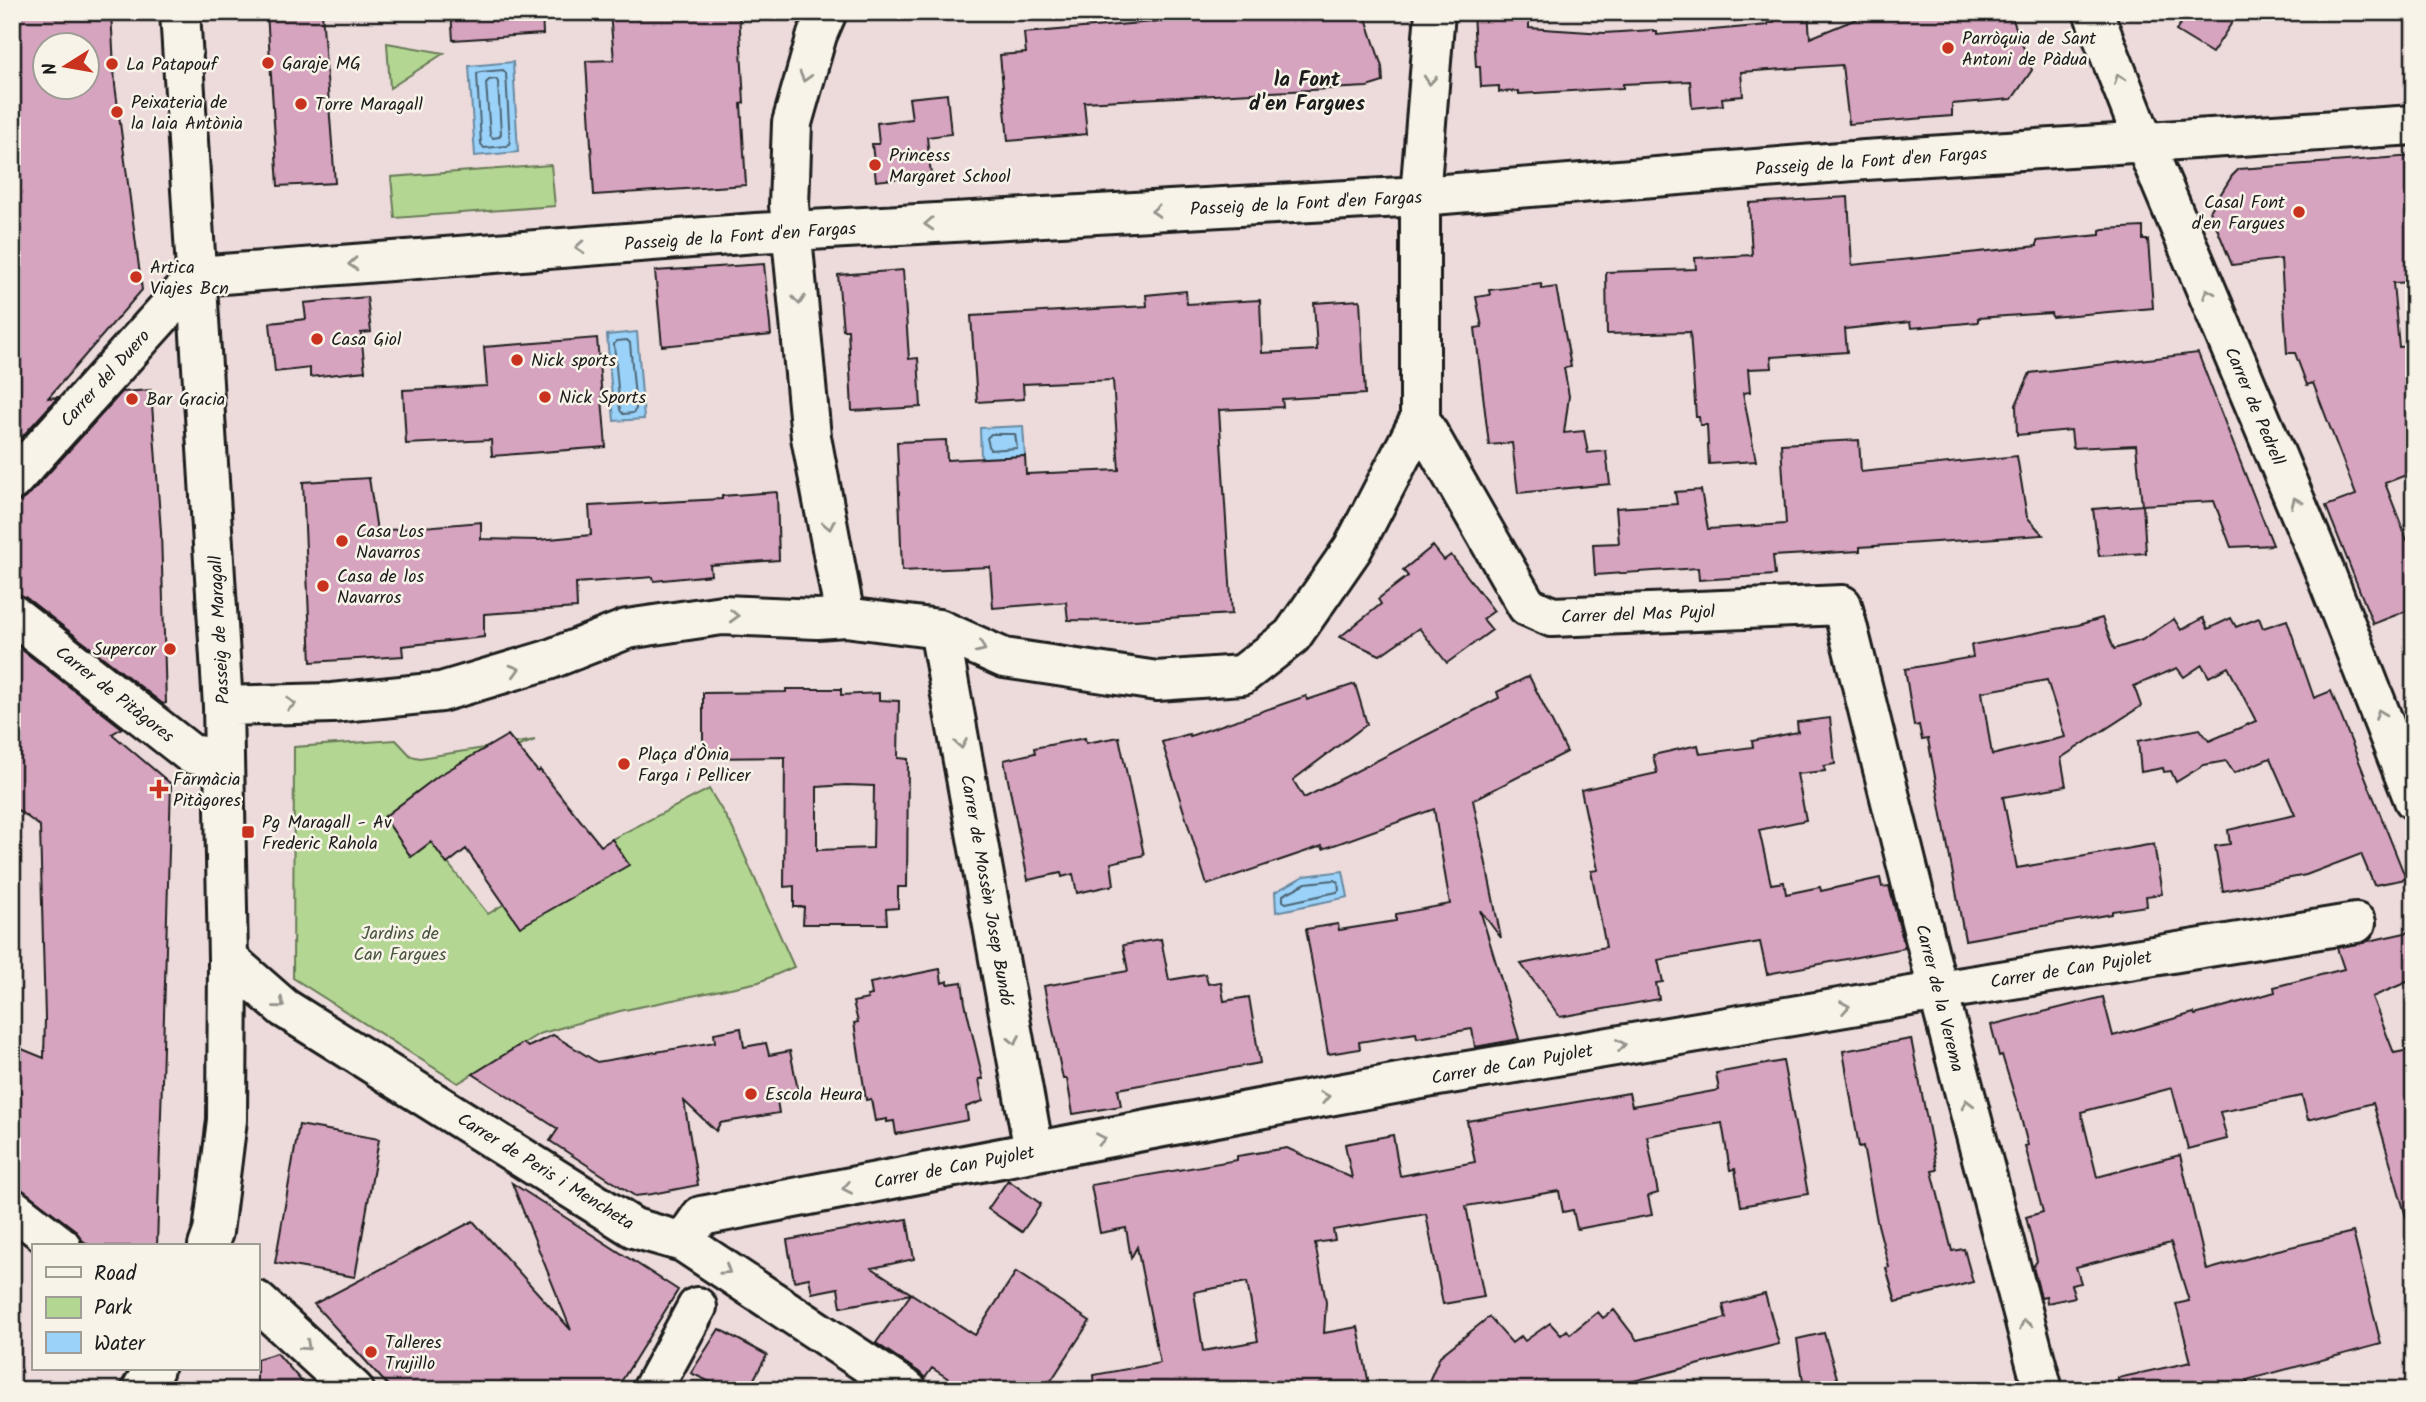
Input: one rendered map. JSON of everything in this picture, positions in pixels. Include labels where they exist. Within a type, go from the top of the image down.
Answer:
[{"type":"street","name":"Passeig de Maragall","points":[[180,12],[225,759],[227,1120],[214,1241]]},
{"type":"street","points":[[827,12],[817,35],[792,123],[789,205],[811,437],[845,617]]},
{"type":"street","points":[[223,706],[332,703],[441,692],[548,660],[627,629],[722,615],[817,619],[845,617],[940,628],[1004,658],[1157,681],[1242,675],[1292,636],[1353,548],[1420,419],[1420,196],[1435,12]]},
{"type":"street","name":"Carrer de Pedrell","points":[[2093,12],[2144,142],[2323,567],[2414,800]]},
{"type":"street","name":"Passeig de la Font d'en Fargas","points":[[197,276],[791,232],[1420,196],[1865,160],[2414,125]]},
{"type":"street","name":"Carrer del Duero","points":[[12,481],[197,276]]},
{"type":"street","name":"Carrer del Mas Pujol","points":[[1420,419],[1527,606],[1552,617],[1842,606]]},
{"type":"street","name":"Carrer de la Verema","points":[[1842,606],[1938,990],[2043,1390]]},
{"type":"street","name":"Carrer de Pitàgores","points":[[12,614],[191,754],[225,759]]},
{"type":"street","name":"Carrer de Mossèn Josep Bundó","points":[[940,628],[1034,1151]]},
{"type":"street","name":"Carrer de Can Pujolet","points":[[683,1242],[701,1216],[1034,1151],[1432,1077],[1938,990],[2356,923]]},
{"type":"street","name":"Carrer de Peris i Mencheta","points":[[228,959],[284,1008],[635,1228],[683,1242],[907,1390]]},
{"type":"street","points":[[12,1208],[58,1244]]},
{"type":"street","points":[[259,1303],[354,1390]]},
{"type":"street","points":[[652,1390],[697,1307]]},
{"type":"street","points":[[141,1390],[153,1370]]},
{"type":"green space","points":[[387,43],[444,53],[390,88]]},
{"type":"green space","points":[[551,165],[555,206],[395,218],[391,177]]},
{"type":"green space","name":"Jardins de Can Fargues","points":[[396,740],[411,756],[420,758],[535,740],[436,778],[384,817],[411,856],[431,842],[488,914],[506,903],[517,902],[612,839],[709,789],[732,827],[794,967],[759,982],[620,1011],[539,1034],[458,1083],[293,978],[294,747]]},
{"type":"water","points":[[513,62],[518,152],[475,156],[469,66]]},
{"type":"water","points":[[637,332],[644,419],[614,421],[607,335]]},
{"type":"water","points":[[1023,426],[1025,456],[981,458],[980,428]]},
{"type":"water","points":[[1343,871],[1348,897],[1276,912],[1275,892],[1304,876]]},
{"type":"building","points":[[12,12],[111,12],[115,85],[142,290],[48,398],[58,397],[12,448]]},
{"type":"building","name":"Torre Maragall","points":[[267,12],[322,12],[335,183],[278,186]]},
{"type":"building","points":[[451,12],[542,12],[543,34],[453,40]]},
{"type":"building","points":[[610,12],[739,12],[746,185],[594,195],[586,61],[614,60]]},
{"type":"building","points":[[1175,12],[1364,12],[1382,67],[1383,82],[1367,87],[1084,102],[1087,134],[1008,141],[1000,55],[1026,53],[1024,33],[1176,20]]},
{"type":"building","points":[[1473,12],[1529,12],[1529,28],[1604,33],[1653,30],[1657,35],[1768,25],[1774,23],[1773,12],[1808,12],[1810,38],[1873,12],[2010,12],[2032,70],[2012,99],[1952,104],[1952,116],[1849,124],[1842,65],[1741,72],[1743,96],[1722,98],[1723,105],[1692,108],[1690,81],[1519,94],[1519,91],[1499,92],[1499,86],[1481,87],[1480,67],[1476,67]]},
{"type":"building","points":[[2188,12],[2239,12],[2212,53],[2176,31]]},
{"type":"building","points":[[947,94],[951,134],[927,137],[931,175],[876,181],[872,144],[879,144],[877,123],[912,119],[909,98]]},
{"type":"building","points":[[2414,156],[2414,282],[2393,283],[2399,347],[2414,346],[2414,472],[2385,483],[2407,540],[2414,538],[2414,608],[2373,624],[2326,506],[2356,495],[2313,383],[2307,385],[2295,353],[2287,353],[2281,259],[2232,265],[2210,211],[2239,169]]},
{"type":"building","points":[[1848,197],[1852,265],[2037,246],[2037,241],[2100,235],[2100,230],[2103,229],[2143,227],[2143,240],[2148,240],[2153,308],[2052,317],[2051,313],[1978,318],[1978,322],[1911,328],[1910,322],[1845,329],[1847,352],[1771,357],[1772,368],[1748,369],[1750,392],[1743,393],[1756,461],[1709,464],[1707,425],[1700,425],[1699,417],[1696,417],[1690,332],[1607,334],[1606,272],[1696,269],[1695,258],[1752,255],[1749,203]]},
{"type":"building","points":[[764,264],[771,335],[662,346],[655,271]]},
{"type":"building","points":[[903,270],[909,359],[918,358],[921,407],[852,411],[848,330],[843,330],[838,275]]},
{"type":"building","points":[[1541,284],[1542,289],[1556,287],[1571,367],[1564,368],[1569,396],[1564,433],[1584,431],[1588,453],[1606,451],[1610,484],[1518,493],[1512,443],[1489,445],[1475,328],[1482,327],[1476,297],[1490,295],[1489,290]]},
{"type":"building","points":[[1186,291],[1187,304],[1260,300],[1262,353],[1317,350],[1314,303],[1360,300],[1365,394],[1282,399],[1283,407],[1219,410],[1232,614],[1118,621],[1068,620],[1066,602],[993,608],[990,567],[902,571],[897,442],[946,440],[947,460],[1025,456],[1026,474],[1119,470],[1113,380],[1023,384],[1024,399],[977,402],[971,316],[1147,306],[1146,295]]},
{"type":"building","name":"Casa Giol","points":[[367,297],[371,332],[361,333],[365,371],[310,377],[310,368],[275,372],[270,323],[306,319],[304,303]]},
{"type":"building","name":"Nick Sports","points":[[597,338],[606,447],[492,456],[491,440],[406,444],[403,390],[487,386],[484,347]]},
{"type":"building","points":[[2198,353],[2273,545],[2231,547],[2214,501],[2142,505],[2136,445],[2073,448],[2071,430],[2017,435],[2016,405],[2030,373]]},
{"type":"building","points":[[151,390],[161,532],[166,703],[163,704],[25,597],[12,593],[12,502],[19,502],[28,496],[122,392]]},
{"type":"building","points":[[1859,440],[1861,472],[2017,456],[2027,517],[2043,535],[1860,547],[1860,551],[1773,556],[1775,575],[1699,580],[1698,568],[1595,575],[1593,544],[1619,543],[1616,508],[1677,504],[1675,492],[1701,490],[1708,529],[1786,524],[1781,444]]},
{"type":"building","points":[[369,478],[377,531],[481,522],[481,539],[539,540],[591,535],[589,506],[722,499],[722,496],[777,492],[779,560],[710,565],[711,575],[654,581],[653,577],[576,583],[577,608],[484,614],[484,637],[402,646],[403,656],[311,662],[303,482]]},
{"type":"building","points":[[2143,505],[2146,553],[2099,556],[2093,509]]},
{"type":"building","points":[[1433,546],[1444,560],[1451,555],[1494,611],[1483,619],[1492,630],[1447,663],[1419,628],[1380,655],[1340,637],[1381,604],[1378,599],[1408,576],[1403,570]]},
{"type":"building","points":[[2102,618],[2114,649],[2142,640],[2174,619],[2181,630],[2203,618],[2208,629],[2231,618],[2236,627],[2259,618],[2263,628],[2287,620],[2314,698],[2331,691],[2406,879],[2374,885],[2361,854],[2306,875],[2223,891],[2215,846],[2230,844],[2228,830],[2295,815],[2270,758],[2234,773],[2226,761],[2204,765],[2176,782],[2171,771],[2164,772],[2163,768],[2141,772],[2138,741],[2200,729],[2209,741],[2256,721],[2228,667],[2209,677],[2202,665],[2184,677],[2177,668],[2134,686],[2141,706],[2061,758],[2066,786],[2003,797],[2017,868],[2154,844],[2162,894],[2146,896],[2147,906],[1965,940],[1928,739],[1922,740],[1919,725],[1914,726],[1905,669],[1973,657],[1971,645]],"holes":[[[2047,680],[2065,737],[1992,755],[1982,692]]]},
{"type":"building","points":[[12,642],[122,728],[112,734],[171,784],[157,1244],[87,1244],[74,1229],[12,1183],[12,1045],[44,1058],[45,1019],[40,826],[12,806]]},
{"type":"building","points":[[1529,676],[1567,752],[1473,800],[1501,938],[1480,910],[1519,1039],[1475,1047],[1472,1029],[1417,1038],[1416,1033],[1359,1042],[1360,1049],[1328,1054],[1306,929],[1338,924],[1339,930],[1396,921],[1396,914],[1450,904],[1434,809],[1323,849],[1322,846],[1207,885],[1162,742],[1189,734],[1190,736],[1306,696],[1307,700],[1355,684],[1367,724],[1293,780],[1304,798],[1499,698],[1497,692]]},
{"type":"building","points":[[786,689],[841,689],[841,695],[879,693],[879,700],[899,701],[898,758],[908,759],[907,887],[898,887],[898,908],[886,909],[887,924],[803,924],[804,907],[794,907],[794,886],[784,887],[785,757],[703,758],[703,693],[786,692]],"holes":[[[874,786],[873,848],[817,850],[817,787]]]},
{"type":"building","points":[[1830,718],[1835,764],[1824,766],[1825,771],[1797,774],[1806,820],[1759,830],[1771,884],[1784,882],[1786,894],[1820,887],[1821,891],[1880,878],[1882,887],[1889,886],[1905,948],[1767,974],[1760,942],[1658,960],[1663,982],[1656,983],[1659,999],[1560,1017],[1521,964],[1606,947],[1591,871],[1598,870],[1581,790],[1657,773],[1653,755],[1698,745],[1700,754],[1753,747],[1752,741],[1798,732],[1797,722]]},
{"type":"building","points":[[508,735],[601,846],[612,839],[629,865],[520,927],[466,849],[447,864],[431,842],[411,857],[384,817],[438,776]]},
{"type":"building","points":[[1119,737],[1144,855],[1111,863],[1114,885],[1077,893],[1073,874],[1062,877],[1061,873],[1028,880],[1004,760],[1035,753],[1034,748],[1085,738],[1086,743]]},
{"type":"building","points":[[2414,931],[2414,979],[2372,997],[2394,1053],[2414,1049],[2414,1216],[2406,1217],[2373,1103],[2308,1120],[2302,1096],[2220,1112],[2227,1139],[2188,1149],[2172,1088],[2081,1112],[2097,1177],[2180,1155],[2207,1270],[2353,1232],[2381,1344],[2247,1380],[2250,1390],[2119,1390],[2118,1378],[2191,1362],[2176,1304],[2189,1301],[2171,1243],[2076,1267],[2081,1283],[2071,1285],[2075,1297],[2047,1303],[2046,1296],[2041,1297],[2033,1267],[2037,1261],[2026,1217],[2043,1212],[2025,1146],[2028,1145],[2018,1107],[1991,1025],[2103,997],[2113,1036],[2275,992],[2274,987],[2344,969],[2337,948]]},
{"type":"building","points":[[1161,939],[1169,980],[1205,974],[1208,984],[1221,982],[1224,1001],[1249,997],[1260,1063],[1118,1089],[1121,1106],[1073,1114],[1044,986],[1128,971],[1123,945]]},
{"type":"building","points":[[940,969],[942,983],[962,982],[983,1079],[979,1079],[983,1101],[966,1107],[968,1120],[896,1134],[894,1121],[875,1121],[871,1099],[866,1100],[854,1023],[858,1022],[853,1002],[868,999],[867,996],[872,995],[870,983]]},
{"type":"building","points":[[741,1028],[744,1047],[766,1043],[769,1055],[790,1051],[798,1090],[776,1094],[779,1113],[720,1123],[716,1131],[684,1101],[698,1185],[652,1194],[635,1196],[550,1141],[558,1129],[473,1074],[523,1043],[528,1047],[553,1035],[597,1062],[715,1042],[714,1033]]},
{"type":"building","points":[[1911,1039],[1937,1170],[1932,1171],[1952,1251],[1964,1249],[1973,1282],[1896,1302],[1886,1268],[1889,1267],[1863,1146],[1859,1147],[1843,1051]]},
{"type":"building","points":[[1783,1061],[1808,1194],[1741,1206],[1735,1169],[1730,1170],[1722,1123],[1647,1136],[1658,1193],[1648,1196],[1652,1215],[1577,1229],[1573,1210],[1563,1212],[1559,1191],[1466,1206],[1484,1297],[1443,1304],[1426,1214],[1333,1230],[1335,1240],[1315,1243],[1326,1302],[1324,1333],[1358,1327],[1370,1390],[1095,1390],[1094,1375],[1160,1363],[1137,1247],[1131,1258],[1126,1228],[1100,1233],[1091,1185],[1237,1160],[1237,1156],[1287,1148],[1352,1178],[1345,1144],[1393,1135],[1400,1176],[1475,1162],[1467,1121],[1629,1093],[1632,1106],[1719,1090],[1716,1073]],"holes":[[[1247,1282],[1258,1341],[1203,1351],[1194,1292]]]},
{"type":"building","points":[[299,1125],[379,1139],[355,1277],[275,1263]]},
{"type":"building","points":[[1008,1180],[1041,1204],[1022,1232],[988,1209]]},
{"type":"building","points":[[512,1183],[678,1290],[616,1390],[392,1390],[314,1304],[473,1221],[571,1330]]},
{"type":"building","points":[[907,1219],[914,1259],[872,1268],[975,1335],[1016,1272],[1090,1321],[1045,1390],[966,1390],[932,1368],[925,1378],[876,1343],[911,1294],[841,1307],[838,1288],[812,1293],[809,1278],[794,1281],[787,1240]]},
{"type":"building","points":[[1765,1294],[1779,1344],[1630,1382],[1635,1390],[1425,1390],[1440,1356],[1489,1317],[1512,1343],[1521,1336],[1525,1341],[1550,1323],[1561,1335],[1567,1330],[1570,1334],[1598,1312],[1603,1318],[1614,1310],[1637,1340],[1726,1318],[1723,1305]]},
{"type":"building","points":[[719,1329],[767,1355],[748,1390],[727,1390],[691,1373]]},
{"type":"building","points":[[1824,1333],[1838,1381],[1804,1388],[1797,1339]]},
{"type":"building","points":[[277,1353],[309,1390],[257,1390],[259,1358]]},
{"type":"place","name":"Parròquia de Sant Antoni de Pàdua","points":[[1948,48]]},
{"type":"place","name":"Garaje MG","points":[[268,63]]},
{"type":"place","name":"La Patapouf","points":[[112,64]]},
{"type":"place","name":"Torre Maragall","points":[[301,104]]},
{"type":"place","name":"Peixateria de la Iaia Antònia","points":[[117,112]]},
{"type":"place","name":"Princess Margaret School","points":[[875,165]]},
{"type":"place","name":"Casal Font d'en Fargues","points":[[2299,212]]},
{"type":"place","name":"Artica Viajes Bcn","points":[[136,277]]},
{"type":"place","name":"Casa Giol","points":[[317,339]]},
{"type":"place","name":"Nick sports","points":[[517,360]]},
{"type":"place","name":"Nick Sports","points":[[545,397]]},
{"type":"place","name":"Bar Gracia","points":[[132,399]]},
{"type":"place","name":"Casa Los Navarros","points":[[342,541]]},
{"type":"place","name":"Casa de los Navarros","points":[[323,586]]},
{"type":"place","name":"Supercor","points":[[170,649]]},
{"type":"place","name":"Plaça d'Ònia Farga i Pellicer","points":[[624,764]]},
{"type":"place","name":"Farmàcia Pitàgores","points":[[159,789]]},
{"type":"place","name":"Pg Maragall - Av Frederic Rahola","points":[[248,832]]},
{"type":"place","name":"Escola Heura","points":[[751,1094]]},
{"type":"place","name":"Talleres Trujillo","points":[[371,1352]]},
{"type":"district","name":"la Font d'en Fargues","points":[[1307,91]]}]
